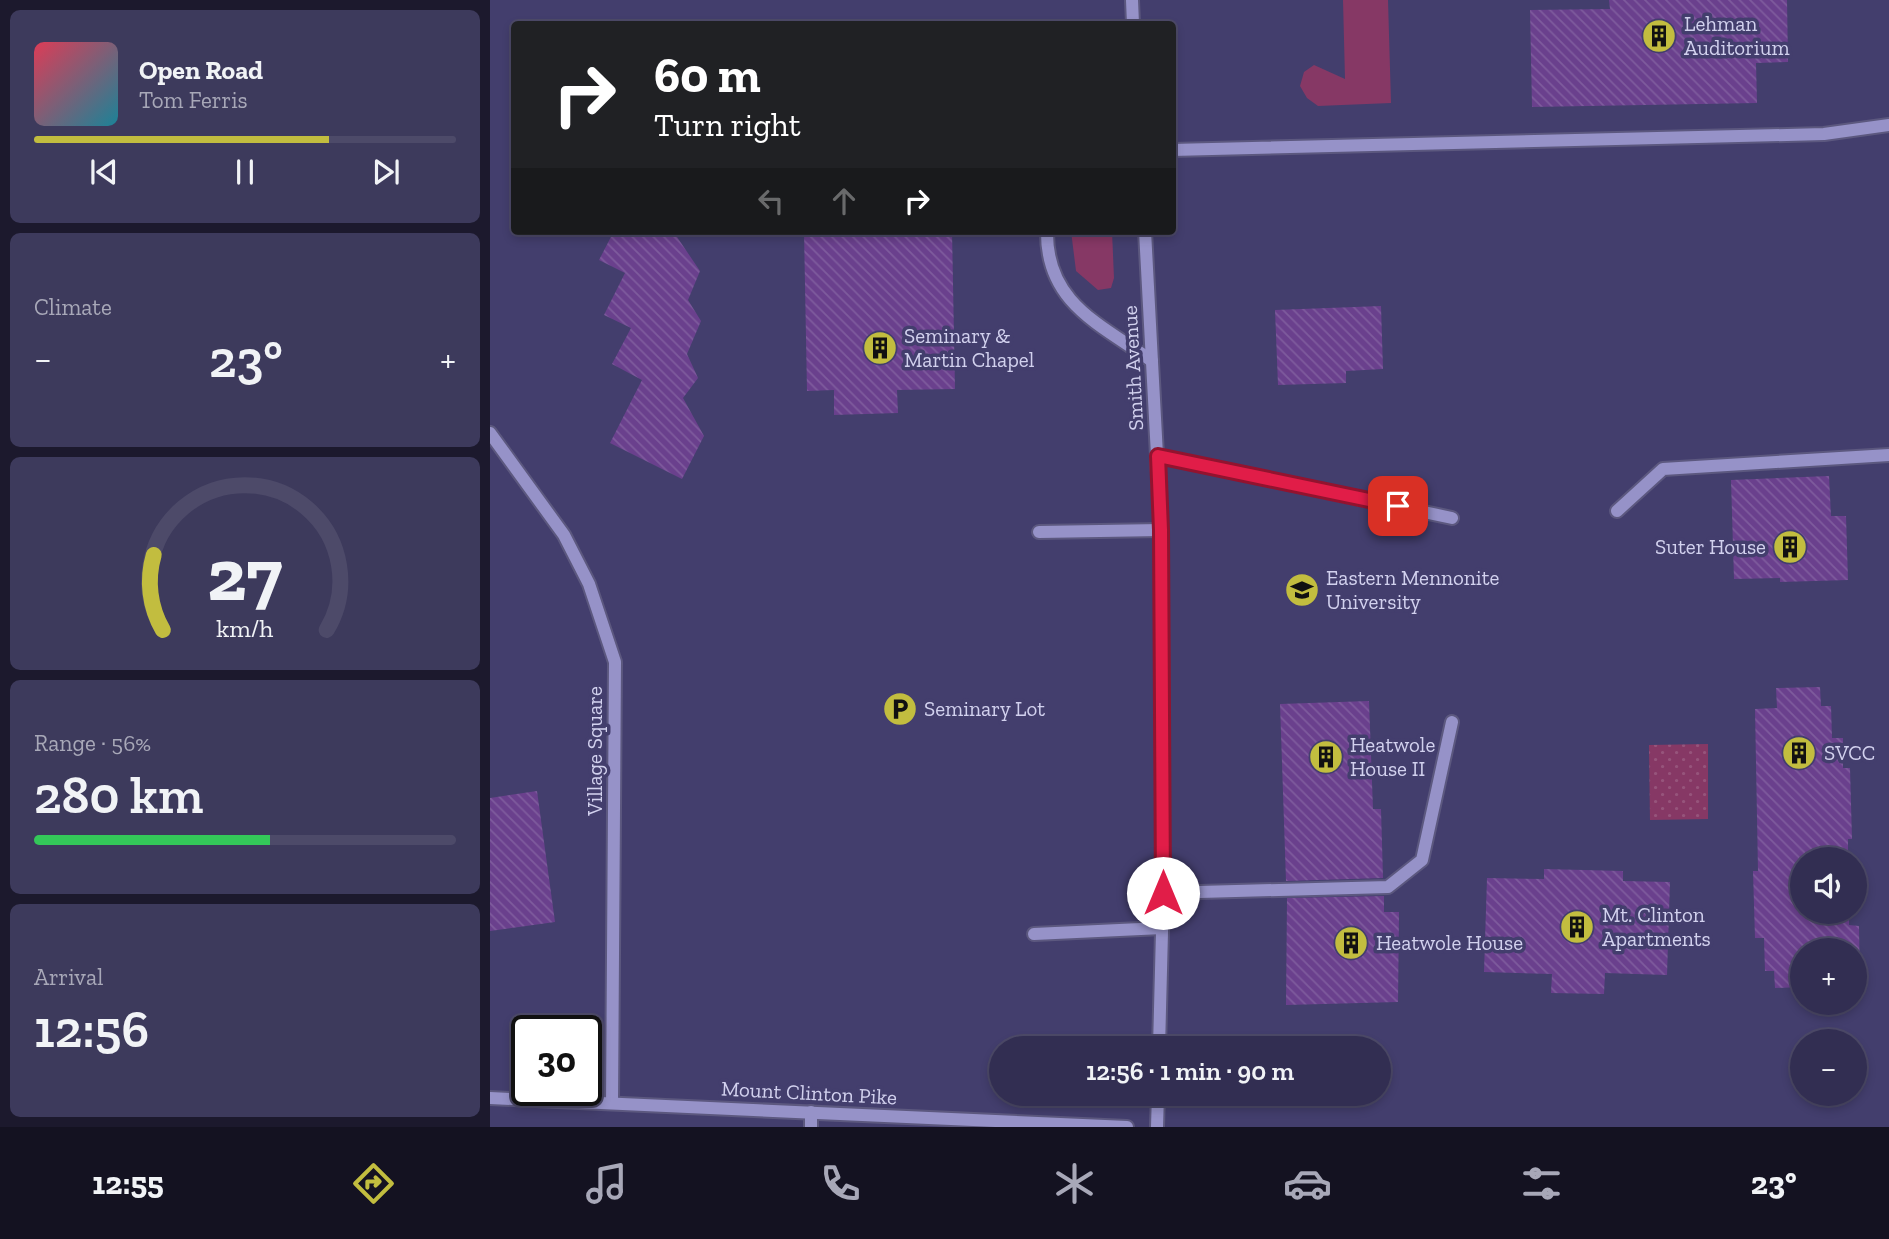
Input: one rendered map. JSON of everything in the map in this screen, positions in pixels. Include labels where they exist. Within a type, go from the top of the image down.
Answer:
[{"type":"street","points":[[1132,0],[1133,21]]},
{"type":"street","points":[[1176,150],[1824,134],[1889,125]]},
{"type":"street","points":[[1047,235],[1047,256],[1069,301],[1152,361]]},
{"type":"street","name":"Smith Avenue","points":[[1145,235],[1161,530],[1163,893],[1159,1036]]},
{"type":"street","name":"Village Square","points":[[490,433],[564,535],[589,584],[615,662],[612,1104]]},
{"type":"street","points":[[1617,511],[1663,469],[1889,455]]},
{"type":"street","points":[[1158,456],[1452,518]]},
{"type":"street","points":[[1039,532],[1161,530]]},
{"type":"street","points":[[1163,893],[1388,887],[1422,860],[1452,722]]},
{"type":"street","points":[[1034,934],[1162,928]]},
{"type":"street","name":"Mount Clinton Pike","points":[[490,1098],[811,1112],[867,1121],[1127,1127]]},
{"type":"street","points":[[1157,1127],[1158,1106]]},
{"type":"street","points":[[811,1112],[811,1127]]},
{"type":"shaded area","points":[[1343,0],[1388,0],[1391,103],[1318,106],[1307,98],[1300,86],[1304,72],[1314,65],[1345,79]]},
{"type":"shaded area","points":[[1072,235],[1112,235],[1114,278],[1111,288],[1098,290],[1076,271]]},
{"type":"shaded area","points":[[1708,744],[1708,819],[1650,820],[1649,745]]},
{"type":"building","name":"Lehman Auditorium","points":[[1609,0],[1787,0],[1788,62],[1756,63],[1757,103],[1532,107],[1530,10],[1610,9]]},
{"type":"building","points":[[612,235],[676,235],[700,271],[688,300],[701,321],[687,354],[698,378],[683,398],[704,436],[682,479],[610,443],[642,380],[612,364],[631,328],[604,315],[625,273],[599,260]]},
{"type":"building","name":"Seminary & Martin Chapel","points":[[804,235],[952,235],[955,389],[897,390],[898,413],[834,415],[834,390],[807,391]]},
{"type":"building","points":[[1381,306],[1383,369],[1346,371],[1346,383],[1278,385],[1275,310]]},
{"type":"building","name":"Suter House","points":[[1829,476],[1831,516],[1846,516],[1848,580],[1780,582],[1780,578],[1734,579],[1731,480]]},
{"type":"building","name":"SVCC","points":[[1820,687],[1821,706],[1831,706],[1832,738],[1843,738],[1843,768],[1850,768],[1852,839],[1848,839],[1848,847],[1790,847],[1790,924],[1859,926],[1859,938],[1790,938],[1790,987],[1775,988],[1774,971],[1765,971],[1764,938],[1755,938],[1753,871],[1758,871],[1755,709],[1777,708],[1776,688]]},
{"type":"building","name":"Heatwole House II","points":[[1369,701],[1373,809],[1381,809],[1383,878],[1286,881],[1280,704]]},
{"type":"building","points":[[537,791],[555,922],[490,931],[490,798]]},
{"type":"building","name":"Mt. Clinton Apartments","points":[[1544,869],[1623,871],[1623,881],[1670,882],[1667,975],[1605,973],[1604,994],[1551,993],[1552,974],[1484,972],[1487,878],[1544,879]]},
{"type":"building","name":"Heatwole House","points":[[1384,896],[1384,912],[1399,912],[1398,1002],[1286,1005],[1287,898]]},
{"type":"place","name":"Lehman Auditorium","points":[[1659,36]]},
{"type":"place","name":"Seminary & Martin Chapel","points":[[880,348]]},
{"type":"place","name":"Suter House","points":[[1790,547]]},
{"type":"place","name":"Eastern Mennonite University","points":[[1302,590]]},
{"type":"place","name":"Seminary Lot","points":[[900,709]]},
{"type":"place","name":"SVCC","points":[[1799,753]]},
{"type":"place","name":"Heatwole House II","points":[[1326,757]]},
{"type":"place","name":"Mt. Clinton Apartments","points":[[1577,927]]},
{"type":"place","name":"Heatwole House","points":[[1351,943]]},
{"type":"route","points":[[1163,893],[1161,530],[1158,456],[1398,506]]}]
